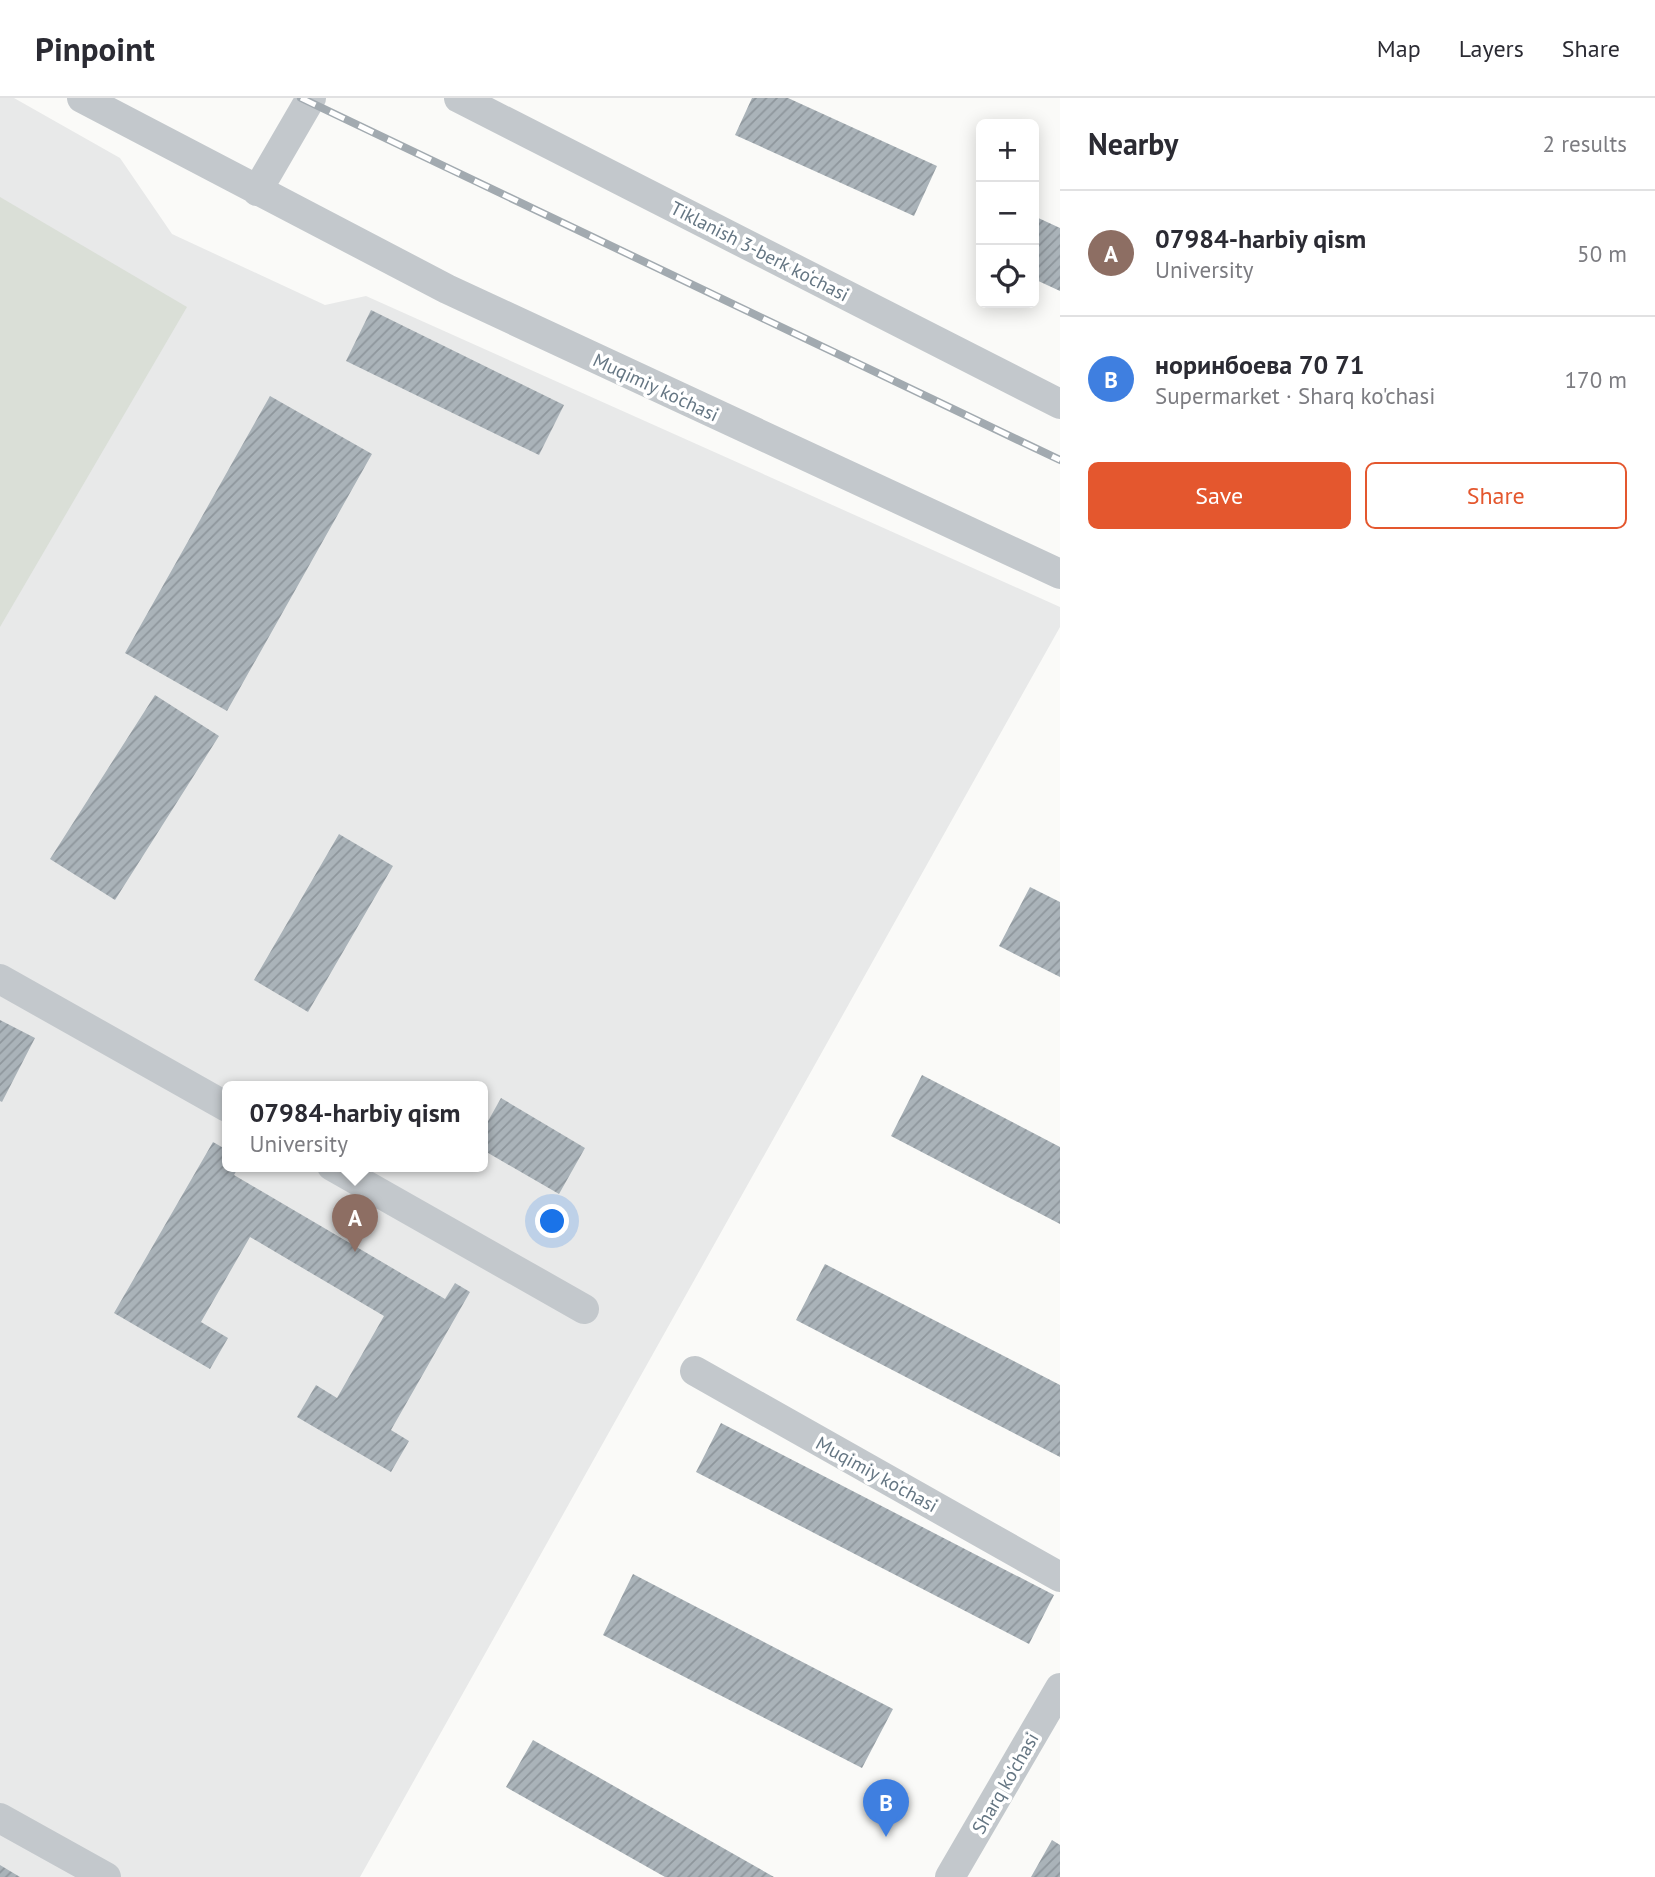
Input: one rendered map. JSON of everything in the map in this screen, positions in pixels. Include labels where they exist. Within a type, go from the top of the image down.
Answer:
[{"type":"street","name":"Muqimiy ko‘chasi","points":[[82,98],[447,289],[1060,574]]},
{"type":"street","points":[[257,191],[311,98]]},
{"type":"street","name":"Tiklanish 3-berk ko‘chasi","points":[[459,98],[1060,404]]},
{"type":"street","points":[[0,979],[222,1104]]},
{"type":"street","points":[[343,1172],[584,1308]]},
{"type":"street","name":"Muqimiy ko‘chasi","points":[[695,1371],[1060,1577]]},
{"type":"street","name":"Sharq ko'chasi","points":[[950,1877],[1060,1688]]},
{"type":"street","points":[[0,1818],[106,1877]]},
{"type":"shaded area","points":[[0,98],[14,98],[120,158],[172,234],[325,305],[366,296],[1060,607],[1060,627],[360,1877],[0,1877]]},
{"type":"shaded area","points":[[0,197],[187,307],[0,627]]},
{"type":"building","points":[[752,98],[788,98],[937,166],[914,216],[735,135]]},
{"type":"building","points":[[1039,218],[1060,228],[1060,291],[1039,281]]},
{"type":"building","points":[[371,310],[564,405],[539,455],[346,361]]},
{"type":"building","points":[[270,396],[372,454],[227,711],[125,653]]},
{"type":"building","points":[[155,695],[219,736],[115,900],[50,859]]},
{"type":"building","points":[[339,834],[393,866],[308,1012],[254,980]]},
{"type":"building","points":[[1030,887],[1060,902],[1060,977],[999,946]]},
{"type":"building","points":[[0,1020],[35,1038],[2,1102],[0,1101]]},
{"type":"building","points":[[922,1075],[1060,1147],[1060,1224],[891,1136]]},
{"type":"building","points":[[501,1098],[585,1148],[559,1194],[488,1153],[488,1121]]},
{"type":"building","points":[[213,1142],[222,1147],[222,1172],[236,1172],[234,1175],[445,1299],[455,1283],[470,1292],[391,1430],[409,1441],[391,1472],[297,1417],[316,1385],[337,1398],[384,1316],[250,1237],[201,1322],[228,1338],[210,1369],[114,1313]]},
{"type":"building","points":[[825,1264],[1060,1385],[1060,1457],[796,1320]]},
{"type":"building","points":[[721,1423],[1054,1595],[1029,1644],[696,1472]]},
{"type":"building","points":[[633,1574],[893,1709],[862,1768],[603,1635]]},
{"type":"building","points":[[533,1740],[774,1877],[665,1877],[506,1787]]},
{"type":"building","points":[[1052,1840],[1060,1845],[1060,1877],[1031,1877]]},
{"type":"building","points":[[0,1865],[20,1877],[0,1877]]},
{"type":"railway","points":[[301,98],[1060,460]]},
{"type":"place","name":"07984-harbiy qism","points":[[355,1252]]},
{"type":"place","name":"норинбоева 70 71","points":[[886,1837]]}]
